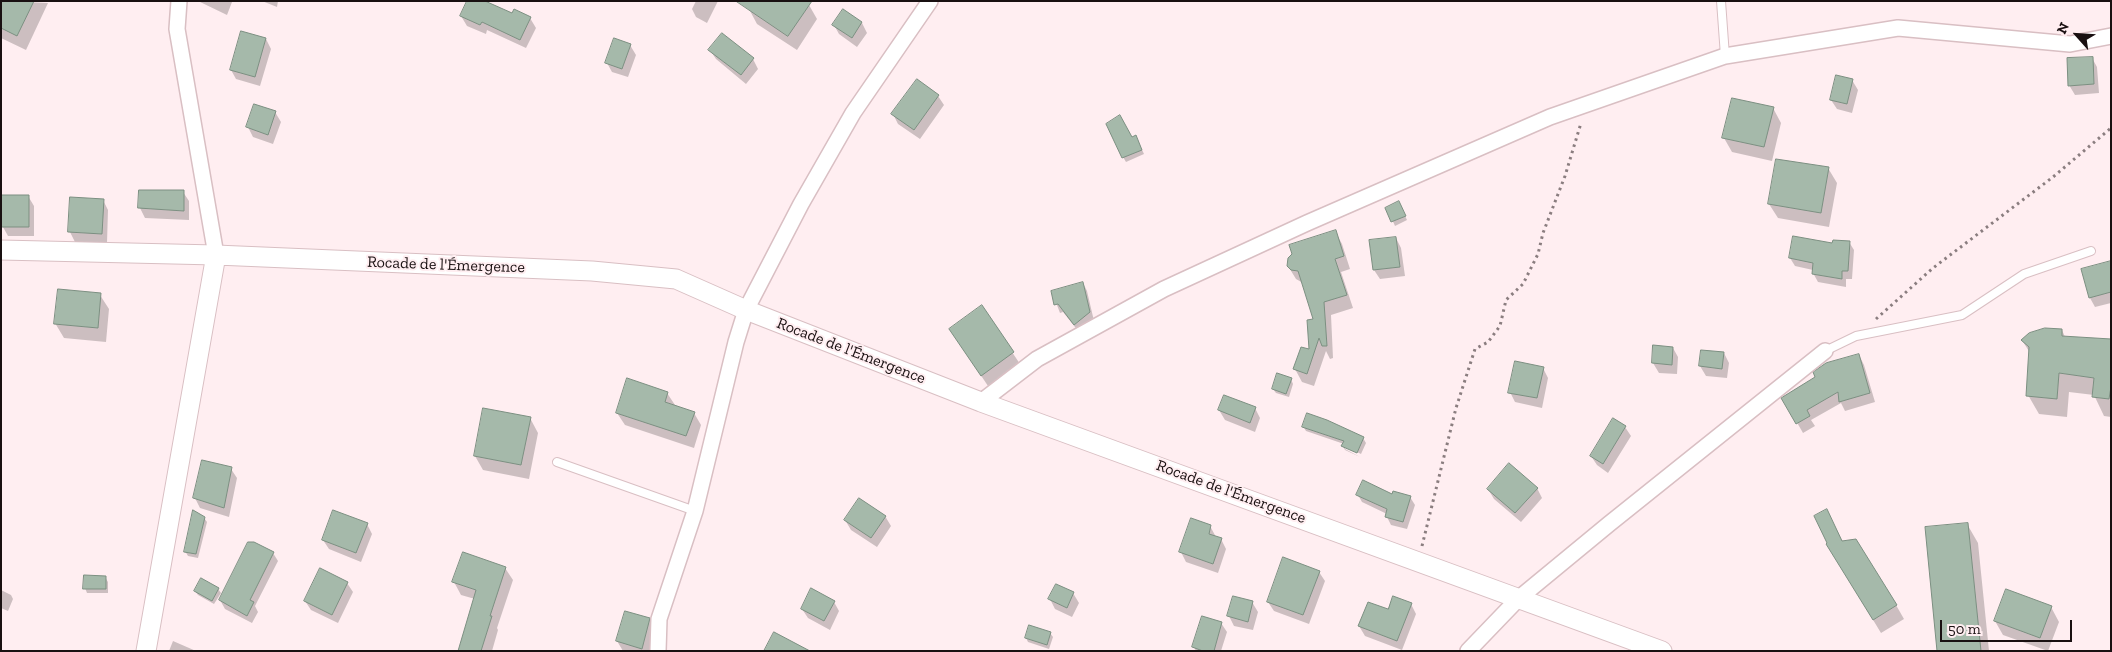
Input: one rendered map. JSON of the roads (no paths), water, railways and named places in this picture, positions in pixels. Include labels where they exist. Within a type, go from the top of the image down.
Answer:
[{"type":"street","points":[[146,651],[216,255],[177,29],[179,1]]},
{"type":"street","points":[[658,651],[659,619],[696,511],[746,310],[801,204],[853,113],[930,1]]},
{"type":"street","points":[[981,402],[1037,360],[1164,289],[1316,219],[1550,117],[1725,56],[1898,28],[2070,44],[2111,36]]},
{"type":"street","name":"Rocade de l'Émergence","points":[[1,250],[216,255],[592,271],[676,279],[746,310],[981,402],[1662,651]]},
{"type":"street","points":[[1468,651],[1518,599],[1825,351]]},
{"type":"lane","points":[[1721,1],[1725,56]]},
{"type":"lane","points":[[1825,351],[1856,336],[1962,316],[2024,274],[2091,251]]},
{"type":"lane","points":[[558,462],[696,511]]}]
